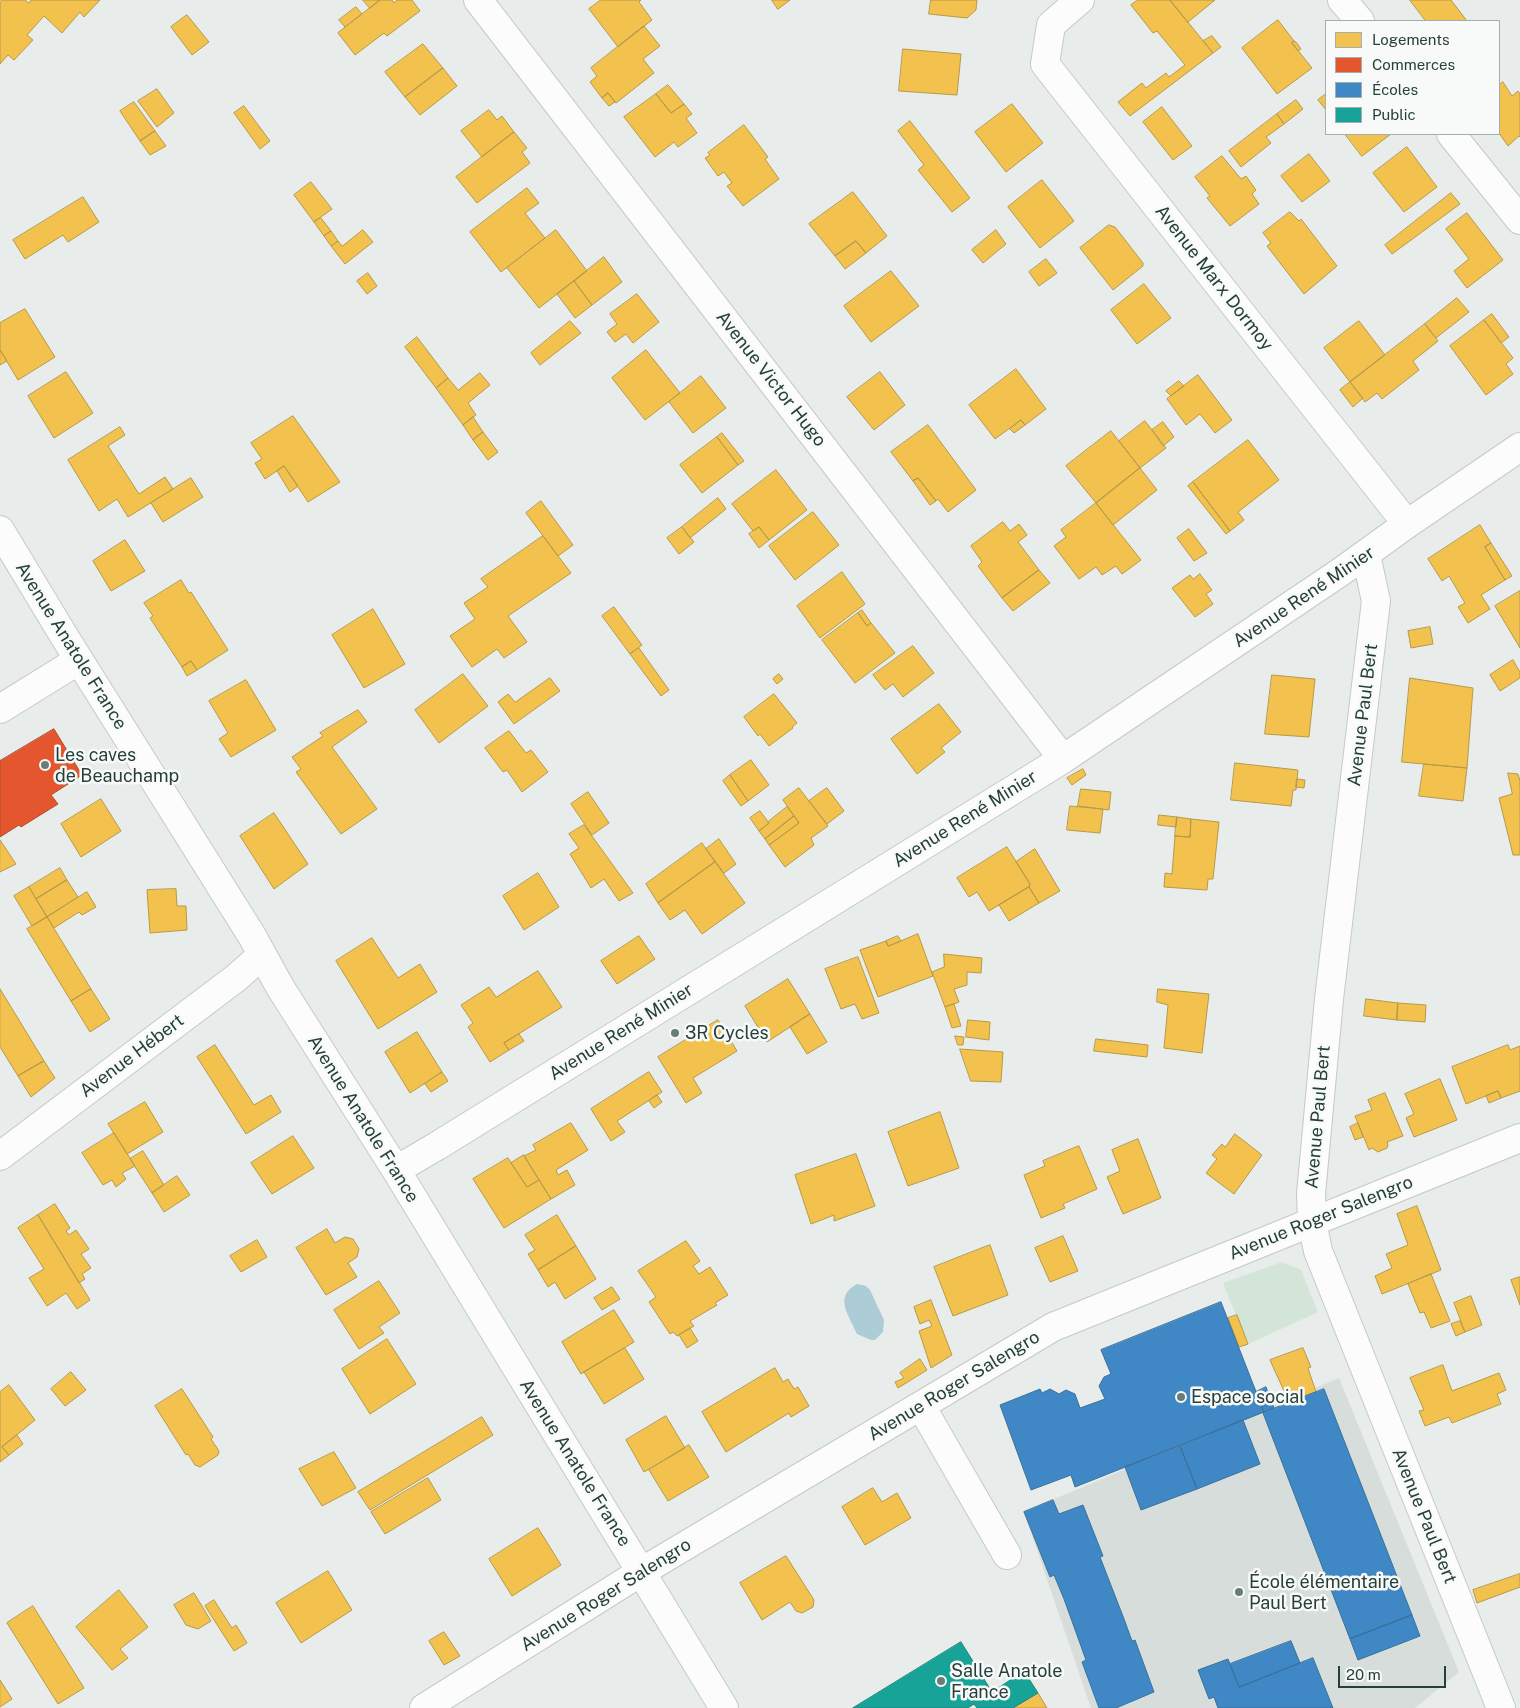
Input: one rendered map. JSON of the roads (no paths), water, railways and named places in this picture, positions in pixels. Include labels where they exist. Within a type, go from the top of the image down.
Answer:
[{"type":"street","name":"Avenue Victor Hugo","points":[[478,0],[1063,759]]},
{"type":"street","name":"Avenue Marx Dormoy","points":[[1080,0],[1051,25],[1045,64],[1407,524]]},
{"type":"street","points":[[1342,0],[1359,20]]},
{"type":"street","points":[[1451,135],[1520,220]]},
{"type":"street","name":"Avenue René Minier","points":[[396,1170],[446,1141],[1063,759],[1366,555],[1407,524],[1519,451]]},
{"type":"street","name":"Avenue Anatole France","points":[[0,530],[252,936],[280,986],[396,1170],[724,1708]]},
{"type":"street","name":"Avenue Paul Bert","points":[[1366,555],[1376,601],[1329,999],[1311,1194],[1312,1222],[1318,1251],[1501,1708]]},
{"type":"street","points":[[0,709],[79,660]]},
{"type":"street","name":"Avenue Hébert","points":[[0,1156],[236,978],[262,955]]},
{"type":"street","name":"Avenue Roger Salengro","points":[[424,1708],[642,1572],[1053,1327],[1520,1138]]},
{"type":"street","points":[[921,1406],[1007,1555]]},
{"type":"water","points":[[857,1284],[866,1286],[870,1290],[884,1320],[883,1332],[875,1340],[857,1334],[845,1307],[846,1295]]},
{"type":"place","name":"Les caves de Beauchamp","points":[[45,765]]},
{"type":"place","name":"3R Cycles","points":[[675,1033]]},
{"type":"place","name":"Espace social","points":[[1181,1397]]},
{"type":"place","name":"École élémentaire Paul Bert","points":[[1239,1592]]},
{"type":"place","name":"Salle Anatole France","points":[[941,1681]]}]
